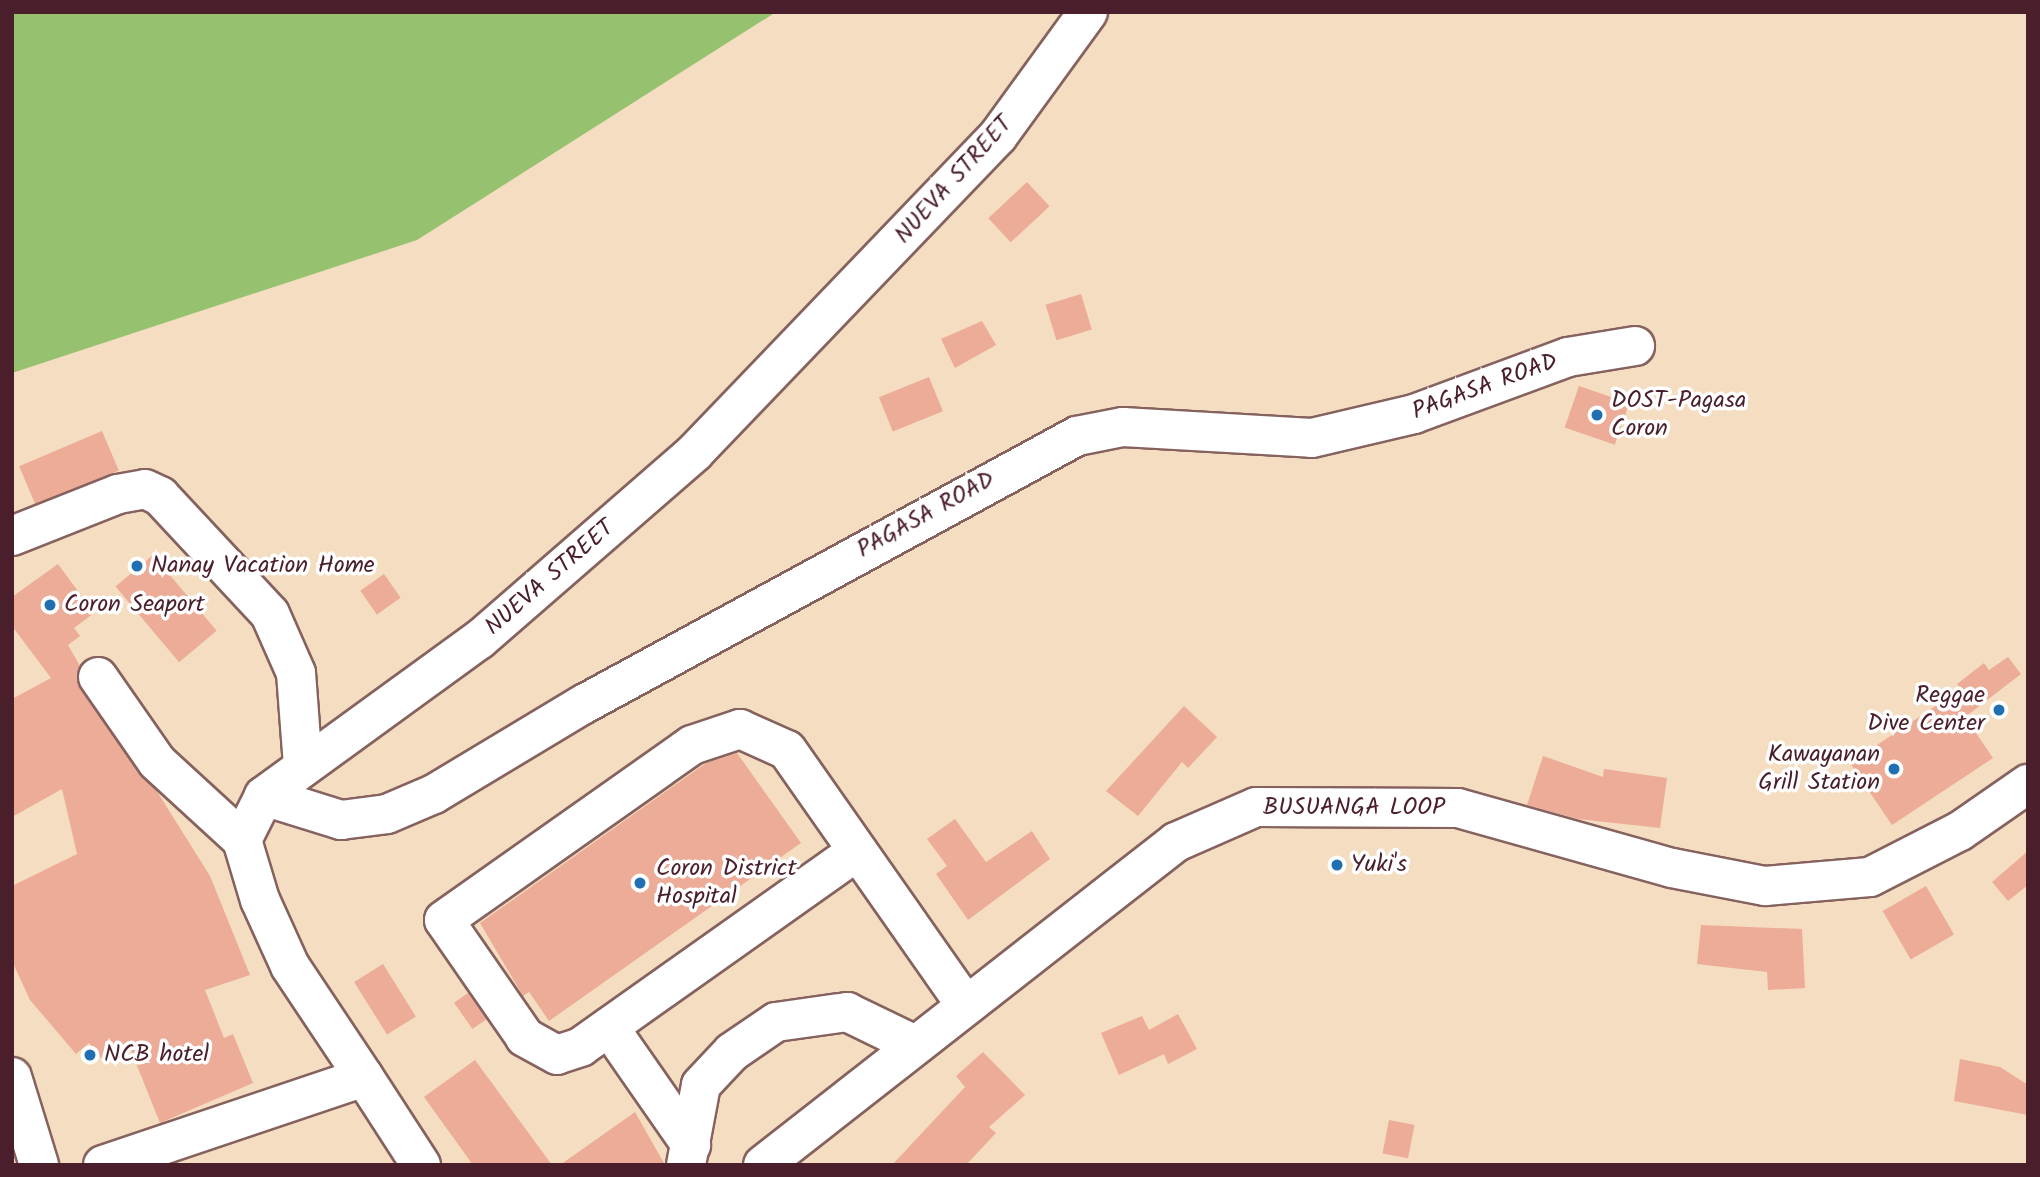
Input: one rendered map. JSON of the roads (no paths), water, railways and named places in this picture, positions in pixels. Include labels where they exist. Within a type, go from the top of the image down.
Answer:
[{"type":"street","name":"NUEVA STREET","points":[[242,840],[264,796],[479,640],[695,452],[998,136],[1088,12]]},
{"type":"street","name":"PAGASA ROAD","points":[[264,796],[341,820],[387,814],[434,794],[584,704],[1066,441],[1124,427],[1311,438],[1350,432],[1568,358],[1635,346]]},
{"type":"street","points":[[12,536],[118,494],[145,489],[160,496],[270,614],[296,673],[303,767]]},
{"type":"street","points":[[98,677],[157,762],[242,840],[290,966],[421,1165]]},
{"type":"street","points":[[856,852],[570,1053],[533,1046],[444,920],[723,730],[757,732],[787,750],[965,1004]]},
{"type":"street","name":"BUSUANGA LOOP","points":[[763,1165],[965,1004],[1177,842],[1256,807],[1458,808],[1672,868],[1765,886],[1870,877],[1961,831],[2028,784]]},
{"type":"street","points":[[689,1155],[701,1086],[732,1052],[776,1022],[848,1012],[915,1045]]},
{"type":"street","points":[[609,1027],[689,1155]]},
{"type":"street","points":[[12,1077],[39,1165]]},
{"type":"street","points":[[103,1165],[364,1077]]},
{"type":"place","name":"DOST-Pagasa Coron","points":[[1597,415]]},
{"type":"place","name":"Nanay Vacation Home","points":[[137,566]]},
{"type":"place","name":"Coron Seaport","points":[[50,605]]},
{"type":"place","name":"Reggae Dive Center","points":[[1999,710]]},
{"type":"place","name":"Kawayanan Grill Station","points":[[1894,769]]},
{"type":"place","name":"Yuki's","points":[[1337,865]]},
{"type":"place","name":"Coron District Hospital","points":[[640,883]]},
{"type":"place","name":"NCB hotel","points":[[90,1055]]}]
